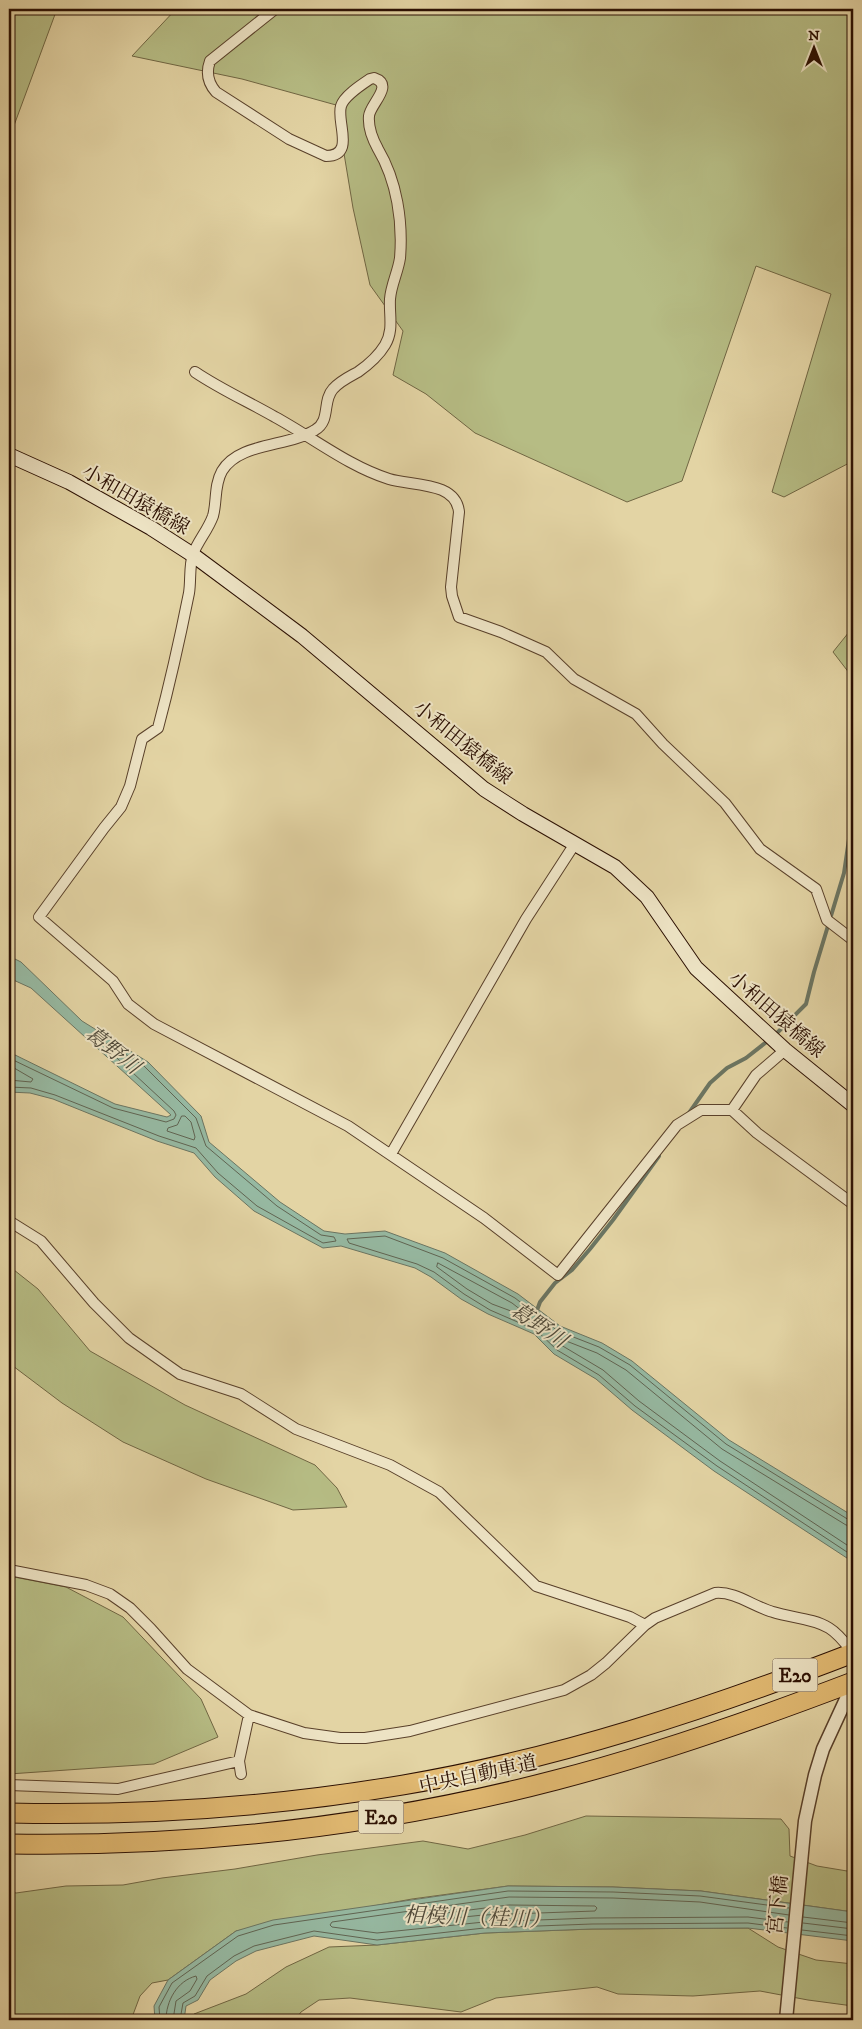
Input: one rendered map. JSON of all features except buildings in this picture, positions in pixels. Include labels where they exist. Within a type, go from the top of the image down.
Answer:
[{"type":"highway","name":"中央自動車道","points":[[9,1813],[72,1814],[197,1809],[333,1796],[405,1784],[556,1751],[679,1715],[853,1653]]},
{"type":"highway","name":"中央自動車道","points":[[9,1844],[106,1844],[198,1840],[273,1832],[410,1812],[483,1798],[557,1780],[742,1722],[853,1683]]},
{"type":"main road","name":"小和田猿橋線","points":[[9,455],[69,482],[151,528],[193,555],[302,636],[484,789],[574,845],[615,867],[648,897],[696,968],[785,1050],[853,1105]]},
{"type":"street","points":[[275,9],[210,61],[208,73],[210,85],[216,92],[282,134],[308,148],[330,156],[338,152],[344,140],[340,111],[342,103],[370,79],[378,79],[383,89],[370,110],[369,120],[374,144],[383,158],[393,184],[400,229],[400,259],[390,297],[391,327],[386,344],[369,364],[344,379],[331,391],[324,421],[319,428],[306,436],[244,453],[223,469],[217,484],[213,516],[193,555],[189,590],[158,728],[142,739],[130,786],[121,807],[39,917],[113,981],[128,1004],[154,1024],[348,1126],[520,1245],[558,1275],[677,1126],[701,1110],[732,1110],[757,1133],[853,1204]]},
{"type":"street","points":[[195,372],[346,459],[381,476],[432,487],[453,497],[458,505],[459,512],[451,587],[459,617],[501,632],[546,652],[574,679],[636,714],[663,744],[725,803],[760,849],[816,889],[820,905],[833,924],[853,940]]},
{"type":"street","points":[[391,1154],[526,919],[574,845]]},
{"type":"street","points":[[732,1110],[756,1075],[785,1050]]},
{"type":"street","points":[[9,1221],[41,1241],[128,1338],[180,1374],[241,1394],[296,1429],[390,1466],[438,1492],[536,1586],[630,1617],[644,1625]]},
{"type":"street","points":[[9,1570],[86,1584],[110,1594],[130,1608],[187,1670],[249,1715],[304,1733],[340,1738],[365,1738],[410,1731],[564,1690],[599,1669],[644,1625],[655,1618],[708,1595],[721,1592],[772,1612],[815,1622],[827,1627],[836,1632],[853,1653]]},
{"type":"street","name":"宮下橋","points":[[786,2020],[787,1993],[805,1821],[823,1749],[853,1683]]},
{"type":"street","points":[[241,1774],[239,1761],[249,1715]]},
{"type":"street","points":[[9,1786],[118,1789],[239,1761]]},
{"type":"shaded area","points":[[9,9],[57,9],[9,139]]},
{"type":"shaded area","points":[[176,9],[853,9],[853,461],[784,497],[772,492],[831,294],[756,266],[682,481],[627,502],[475,433],[426,394],[393,375],[403,331],[370,285],[353,208],[336,105],[242,79],[132,56]]},
{"type":"shaded area","points":[[853,627],[853,678],[833,652]]},
{"type":"shaded area","points":[[9,1266],[38,1289],[90,1351],[185,1405],[315,1465],[337,1488],[347,1507],[293,1510],[206,1479],[123,1442],[62,1403],[9,1363]]},
{"type":"shaded area","points":[[9,1576],[66,1587],[123,1617],[201,1699],[218,1737],[154,1764],[9,1774]]},
{"type":"shaded area","points":[[586,1816],[781,1819],[789,1829],[790,1856],[817,1866],[853,1872],[853,1912],[701,1891],[613,1887],[508,1886],[412,1899],[236,1931],[168,1980],[152,1983],[140,1996],[131,2020],[9,2020],[9,1891],[16,1893],[66,1886],[123,1885],[317,1855],[423,1841],[468,1849],[525,1835]]},
{"type":"shaded area","points":[[748,1928],[778,1947],[816,1960],[853,1964],[853,2006],[760,1991],[693,1996],[618,1994],[597,1987],[496,1998],[461,2012],[350,1998],[319,2000],[301,2012],[295,2020],[193,2020],[194,2014],[246,1994],[286,1967],[329,1947],[377,1945],[485,1933],[592,1929]]},
{"type":"water","name":"葛野川","points":[[9,956],[21,962],[82,1021],[148,1062],[201,1116],[209,1142],[280,1202],[324,1231],[345,1234],[385,1231],[445,1253],[518,1294],[560,1326],[602,1343],[632,1361],[729,1440],[853,1516],[853,1562],[714,1471],[632,1410],[596,1379],[554,1354],[534,1334],[488,1314],[461,1299],[415,1268],[341,1246],[323,1248],[254,1211],[215,1177],[194,1153],[157,1141],[53,1099],[30,1093],[9,1092],[9,1052],[115,1104],[167,1117],[171,1115],[31,988],[9,978]]},
{"type":"water","name":"相模川（桂川）","points":[[508,1886],[613,1887],[701,1891],[853,1912],[853,1941],[748,1928],[592,1929],[485,1933],[377,1945],[314,1936],[256,1951],[236,1961],[210,1980],[198,2000],[186,2006],[184,2020],[155,2020],[154,2006],[168,1980],[236,1931],[273,1920]]},
{"type":"waterway","points":[[774,1036],[806,1004],[844,873],[853,812]]},
{"type":"waterway","points":[[689,1113],[710,1083],[727,1068],[746,1058],[769,1040]]},
{"type":"waterway","name":"葛野川","points":[[536,1313],[540,1302],[555,1283],[572,1270],[590,1249],[659,1156]]}]
